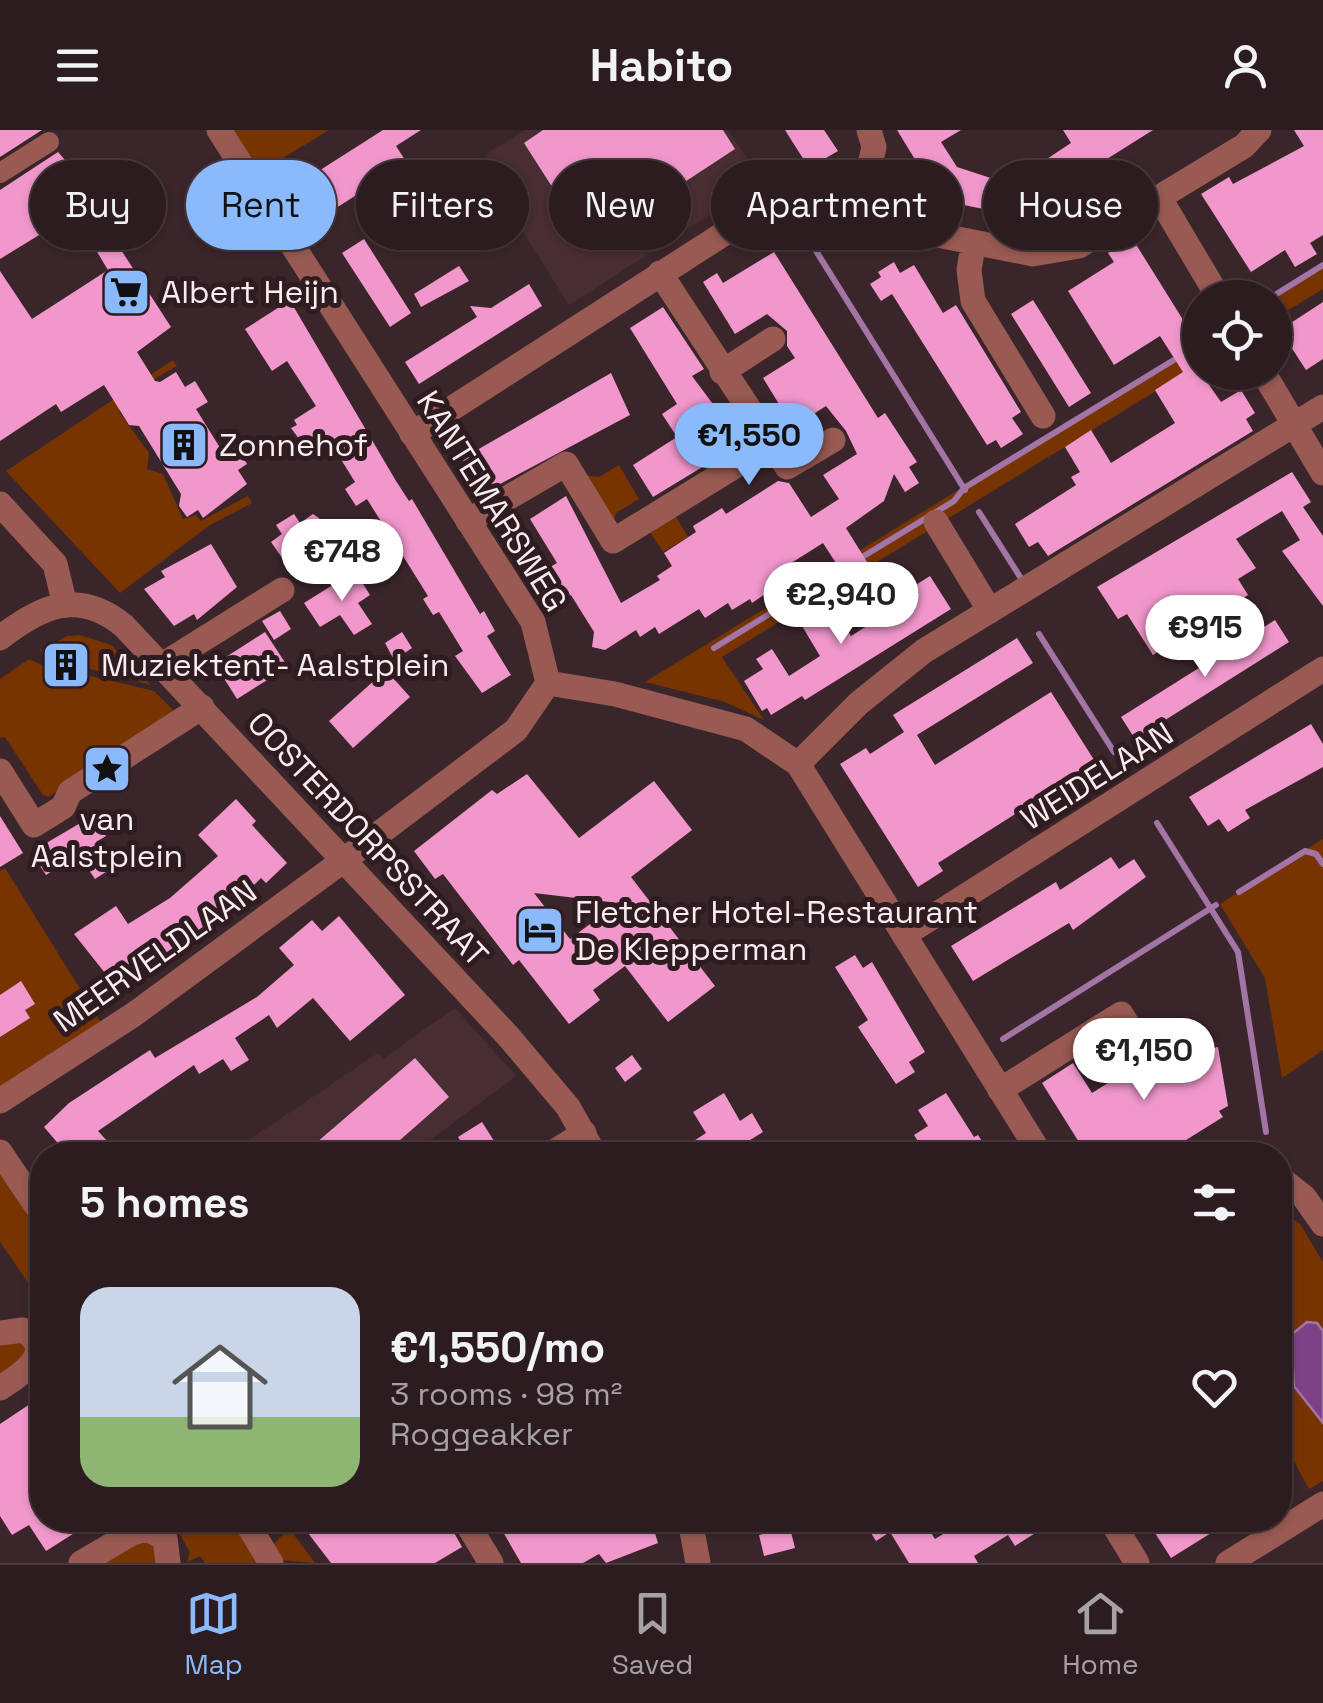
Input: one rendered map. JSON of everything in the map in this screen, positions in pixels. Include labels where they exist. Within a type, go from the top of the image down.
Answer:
[{"type":"street","name":"KANTEMARSWEG","points":[[219,130],[533,622],[548,683]]},
{"type":"street","points":[[869,130],[874,147],[871,160]]},
{"type":"street","points":[[963,244],[1033,254],[1078,246],[1244,146],[1258,130]]},
{"type":"street","points":[[0,173],[49,142]]},
{"type":"street","points":[[1159,197],[1208,280]]},
{"type":"street","points":[[412,434],[711,242]]},
{"type":"street","points":[[973,246],[969,270],[974,301],[1043,416]]},
{"type":"street","points":[[660,274],[787,467],[833,440]]},
{"type":"street","points":[[722,372],[773,339]]},
{"type":"street","points":[[1274,390],[1323,472]]},
{"type":"street","points":[[798,764],[859,703],[924,651],[1323,407]]},
{"type":"street","points":[[468,521],[566,464],[613,542],[771,444]]},
{"type":"street","points":[[0,504],[55,564],[65,604],[36,614],[0,638]]},
{"type":"street","points":[[936,522],[990,611]]},
{"type":"street","points":[[162,665],[282,590]]},
{"type":"street","name":"OOSTERDORPSSTRAAT","points":[[65,604],[95,606],[109,614],[162,665],[508,1036],[588,1142]]},
{"type":"street","name":"WEIDELAAN","points":[[904,935],[1323,669]]},
{"type":"street","points":[[344,860],[516,730],[548,683],[615,694],[746,729],[798,764],[1033,1142]]},
{"type":"street","points":[[0,771],[34,826],[63,808],[70,792],[202,707]]},
{"type":"street","name":"MEERVELDLAAN","points":[[0,1101],[133,1015],[344,860]]},
{"type":"street","points":[[1000,1090],[1121,1014],[1140,1045]]},
{"type":"street","points":[[0,1152],[30,1196]]},
{"type":"street","points":[[1292,1187],[1322,1220]]},
{"type":"street","points":[[0,1332],[23,1330],[30,1336]]},
{"type":"street","points":[[0,1388],[30,1368]]},
{"type":"street","points":[[1292,1523],[1323,1504]]},
{"type":"street","points":[[81,1563],[136,1532]]},
{"type":"street","points":[[153,1532],[166,1538],[168,1563]]},
{"type":"street","points":[[252,1532],[271,1563]]},
{"type":"street","points":[[472,1532],[491,1563]]},
{"type":"street","points":[[692,1532],[698,1563]]},
{"type":"street","points":[[1118,1532],[1137,1563]]},
{"type":"street","points":[[1228,1563],[1278,1532]]},
{"type":"shaded area","points":[[234,130],[329,130],[280,160],[253,160]]},
{"type":"shaded area","points":[[525,130],[728,130],[748,160],[711,160],[711,214],[691,227],[691,160],[549,160],[549,250],[655,250],[569,305],[529,242],[529,160],[485,160],[489,152]]},
{"type":"shaded area","points":[[1323,266],[1323,289],[1292,308],[1292,285]]},
{"type":"shaded area","points":[[1182,353],[1182,375],[722,657],[764,720],[725,702],[645,682]]},
{"type":"shaded area","points":[[173,360],[177,366],[124,396],[119,412],[149,453],[147,469],[163,474],[183,519],[196,515],[201,521],[248,496],[252,503],[210,525],[120,593],[6,471]]},
{"type":"shaded area","points":[[619,465],[639,499],[616,513],[613,524],[585,475],[599,477]]},
{"type":"shaded area","points":[[676,517],[688,537],[663,552],[650,532]]},
{"type":"shaded area","points":[[80,635],[111,645],[151,685],[79,666],[74,655],[63,653],[55,659],[40,651],[67,636]]},
{"type":"shaded area","points":[[29,659],[50,669],[55,680],[70,685],[83,674],[154,691],[175,712],[48,797],[5,737],[0,738],[0,679]]},
{"type":"shaded area","points":[[1323,839],[1323,1050],[1282,1078],[1265,978],[1220,904]]},
{"type":"shaded area","points":[[5,868],[105,1029],[0,1096],[0,871]]},
{"type":"shaded area","points":[[455,1008],[516,1076],[427,1142],[245,1142],[378,1053],[384,1058]]},
{"type":"shaded area","points":[[0,1170],[30,1210],[30,1285],[0,1242]]},
{"type":"shaded area","points":[[1292,1218],[1300,1224],[1323,1262],[1323,1481],[1309,1489],[1292,1458]]},
{"type":"shaded area","points":[[1307,1322],[1317,1323],[1323,1331],[1323,1423],[1294,1386],[1292,1334]]},
{"type":"shaded area","points":[[15,1332],[30,1353],[0,1384],[0,1339]]},
{"type":"shaded area","points":[[244,1532],[263,1563],[205,1563],[200,1556],[187,1562],[190,1552],[179,1533]]},
{"type":"shaded area","points":[[285,1532],[292,1532],[315,1563],[280,1560],[271,1547]]},
{"type":"shaded area","points":[[148,1534],[158,1544],[159,1563],[92,1563]]},
{"type":"building","points":[[0,130],[42,130],[0,157]]},
{"type":"building","points":[[383,130],[421,130],[396,146],[405,160],[356,160],[356,195],[336,208],[336,160]]},
{"type":"building","points":[[543,130],[723,130],[735,149],[718,160],[711,160],[711,165],[691,178],[691,160],[549,160],[549,182],[524,143]]},
{"type":"building","points":[[785,130],[824,130],[838,151],[823,160],[804,160]]},
{"type":"building","points":[[897,130],[961,130],[941,142],[953,160],[915,160]]},
{"type":"building","points":[[1063,130],[1153,130],[1105,160],[1045,160],[1071,143]]},
{"type":"building","points":[[1294,130],[1323,130],[1323,235],[1310,243],[1317,254],[1295,267],[1285,250],[1251,272],[1201,194],[1229,177],[1233,184],[1304,146]]},
{"type":"building","points":[[58,152],[65,160],[46,160]]},
{"type":"building","points":[[963,169],[983,176],[983,209],[963,205]]},
{"type":"building","points":[[30,170],[30,241],[0,259],[0,190]]},
{"type":"building","points":[[356,244],[356,250],[371,250],[411,313],[390,327],[342,253]]},
{"type":"building","points":[[96,250],[121,250],[171,327],[137,352],[155,381],[176,372],[185,387],[195,381],[208,402],[196,409],[222,451],[234,443],[247,464],[238,470],[247,484],[203,518],[198,510],[187,517],[179,506],[181,494],[139,426],[129,425],[104,385],[61,412],[56,404],[0,441],[0,271],[32,319],[108,270]]},
{"type":"building","points":[[1139,250],[1182,318],[1182,370],[1160,336],[1114,365],[1068,291],[1114,262],[1108,253]]},
{"type":"building","points":[[774,252],[878,418],[885,413],[917,462],[909,467],[919,483],[905,492],[894,474],[884,501],[846,528],[877,578],[854,591],[823,543],[777,572],[783,582],[752,603],[750,599],[732,610],[728,603],[705,618],[699,609],[659,634],[655,627],[640,637],[636,630],[605,650],[592,647],[594,632],[571,595],[560,601],[551,586],[545,570],[557,563],[530,519],[566,496],[621,603],[660,580],[657,576],[672,566],[664,553],[696,532],[693,526],[722,508],[726,514],[778,481],[789,483],[811,517],[839,499],[823,475],[857,454],[846,431],[826,406],[793,427],[763,378],[795,358],[787,346],[787,331],[767,314],[735,334],[703,282],[717,273],[723,283]]},
{"type":"building","points":[[894,262],[900,273],[914,265],[943,313],[956,305],[1021,412],[1012,418],[1023,434],[1001,448],[996,440],[987,445],[892,294],[881,301],[870,284],[881,277],[878,272]]},
{"type":"building","points":[[459,266],[469,281],[421,307],[414,294]]},
{"type":"building","points":[[529,284],[542,306],[419,384],[405,362],[477,317],[470,306],[491,308]]},
{"type":"building","points":[[1033,300],[1091,393],[1069,407],[1011,314]]},
{"type":"building","points":[[1323,302],[1323,359],[1306,370],[1292,348],[1292,322]]},
{"type":"building","points":[[284,304],[292,304],[396,481],[409,501],[412,499],[480,614],[484,611],[495,631],[487,636],[511,675],[482,693],[455,656],[463,651],[439,612],[433,615],[423,599],[428,596],[403,556],[399,558],[393,550],[388,541],[392,539],[367,499],[356,506],[345,489],[355,482],[332,445],[313,458],[291,428],[297,425],[294,420],[316,406],[287,361],[272,371],[245,329]]},
{"type":"building","points":[[663,307],[704,369],[692,376],[742,443],[653,497],[633,465],[677,437],[662,414],[677,404],[630,328]]},
{"type":"building","points":[[611,373],[630,415],[483,493],[458,452],[472,443],[477,450]]},
{"type":"building","points":[[1182,373],[1182,390],[1213,390],[1221,402],[1241,390],[1255,413],[1246,419],[1253,431],[1048,556],[1038,542],[1029,547],[1015,524],[1076,485],[1071,477],[1080,472],[1065,447],[1091,430],[1111,463],[1175,423],[1155,390]]},
{"type":"building","points":[[1292,472],[1311,502],[1303,507],[1323,536],[1323,606],[1282,551],[1300,540],[1282,511],[1236,539],[1256,568],[1238,579],[1248,595],[1153,655],[1127,614],[1118,619],[1097,587]]},
{"type":"building","points":[[294,514],[300,523],[313,514],[332,538],[287,565],[271,542],[282,534],[276,525]]},
{"type":"building","points":[[211,544],[237,587],[197,620],[194,614],[174,626],[144,589],[165,577],[161,571]]},
{"type":"building","points":[[355,571],[370,595],[358,603],[372,624],[354,635],[340,615],[320,627],[304,603]]},
{"type":"building","points":[[930,576],[951,609],[805,700],[802,696],[771,715],[767,708],[762,711],[744,681],[763,669],[756,659],[772,649],[789,676],[820,656],[796,616],[827,597],[851,636],[919,593],[914,586]]},
{"type":"building","points":[[280,611],[291,629],[274,640],[262,621]]},
{"type":"building","points":[[1275,620],[1289,642],[1135,739],[1121,717]]},
{"type":"building","points":[[265,632],[288,667],[237,699],[215,664]]},
{"type":"building","points":[[402,632],[412,648],[394,660],[385,643]]},
{"type":"building","points":[[1017,638],[1033,663],[917,735],[935,765],[1051,692],[1096,763],[938,863],[943,871],[918,887],[840,764],[866,748],[870,754],[904,732],[893,715]]},
{"type":"building","name":"Muziektent- Aalstplein","points":[[54,654],[72,658],[80,678],[59,673]]},
{"type":"building","points":[[386,670],[410,697],[353,748],[329,721]]},
{"type":"building","points":[[1311,724],[1323,744],[1323,767],[1245,810],[1250,818],[1228,832],[1219,819],[1208,826],[1189,797]]},
{"type":"building","points":[[527,774],[579,838],[654,781],[692,830],[631,877],[715,986],[668,1022],[625,966],[593,990],[600,1000],[569,1024],[519,960],[513,965],[443,874],[435,879],[414,851],[492,790],[497,794]],"holes":[[[534,893],[618,903],[570,939]]]},
{"type":"building","points":[[236,799],[256,821],[252,825],[287,863],[266,883],[261,878],[199,939],[120,992],[74,934],[116,906],[128,924],[170,898],[218,856],[198,835]]},
{"type":"building","points":[[94,815],[106,836],[96,842],[112,868],[95,879],[78,854],[46,875],[31,852]]},
{"type":"building","points":[[0,816],[23,853],[0,867]]},
{"type":"building","points":[[1111,857],[1119,869],[1134,859],[1146,877],[1073,930],[1069,923],[973,981],[951,946],[1056,882],[1060,890]]},
{"type":"building","points":[[339,916],[405,995],[350,1041],[313,998],[277,1028],[269,1015],[235,1038],[249,1060],[231,1071],[223,1059],[199,1074],[194,1065],[98,1131],[108,1142],[57,1142],[44,1127],[69,1103],[150,1050],[155,1058],[257,997],[294,965],[279,948],[312,920],[322,931]]},
{"type":"building","points":[[855,955],[863,968],[872,962],[925,1052],[909,1062],[915,1072],[896,1084],[858,1027],[868,1020],[835,967]]},
{"type":"building","points":[[21,981],[35,1004],[25,1010],[30,1018],[0,1037],[0,995]]},
{"type":"building","points":[[1202,1040],[1207,1049],[1218,1047],[1228,1106],[1219,1111],[1223,1117],[1183,1142],[1079,1142],[1042,1083],[1073,1063],[1092,1093],[1140,1063],[1144,1070],[1186,1043]]},
{"type":"building","points":[[632,1055],[642,1069],[625,1082],[615,1068]]},
{"type":"building","points":[[415,1058],[449,1097],[398,1142],[317,1142]]},
{"type":"building","points":[[724,1093],[740,1121],[752,1113],[763,1132],[747,1142],[692,1142],[706,1133],[693,1112]]},
{"type":"building","points":[[946,1093],[974,1137],[978,1135],[983,1142],[919,1142],[914,1135],[928,1126],[918,1110]]},
{"type":"building","points":[[482,1122],[495,1142],[461,1142],[458,1137]]},
{"type":"building","points":[[30,1404],[30,1527],[12,1535],[0,1516],[0,1424]]},
{"type":"building","points":[[34,1532],[76,1532],[46,1551]]},
{"type":"building","points":[[307,1532],[454,1532],[462,1547],[435,1563],[331,1563]]},
{"type":"building","points":[[503,1532],[655,1532],[658,1543],[606,1563],[599,1554],[583,1563],[521,1563]]},
{"type":"building","points":[[791,1532],[795,1548],[764,1556],[759,1535]]},
{"type":"building","points":[[870,1532],[890,1532],[876,1541]]},
{"type":"building","points":[[890,1532],[931,1532],[935,1539],[946,1532],[1037,1532],[1015,1546],[1008,1535],[974,1556],[978,1563],[909,1563]]},
{"type":"building","points":[[1157,1532],[1213,1532],[1171,1558]]},
{"type":"waterway","points":[[815,250],[965,490]]},
{"type":"waterway","points":[[1292,284],[1323,265]]},
{"type":"waterway","points":[[859,559],[954,501],[964,488],[1182,355]]},
{"type":"waterway","points":[[979,512],[1024,583]]},
{"type":"waterway","points":[[714,648],[844,568]]},
{"type":"waterway","points":[[1039,634],[1114,752]]},
{"type":"waterway","points":[[1157,823],[1238,952],[1266,1132]]},
{"type":"waterway","points":[[1239,892],[1305,851],[1316,854],[1323,864]]},
{"type":"waterway","points":[[1003,1039],[1216,905]]},
{"type":"place","name":"Albert Heijn","points":[[126,292]]},
{"type":"place","name":"Zonnehof","points":[[184,445]]},
{"type":"place","name":"Muziektent- Aalstplein","points":[[66,665]]},
{"type":"place","name":"van Aalstplein","points":[[107,769]]},
{"type":"place","name":"Fletcher Hotel-Restaurant De Klepperman","points":[[540,930]]}]
